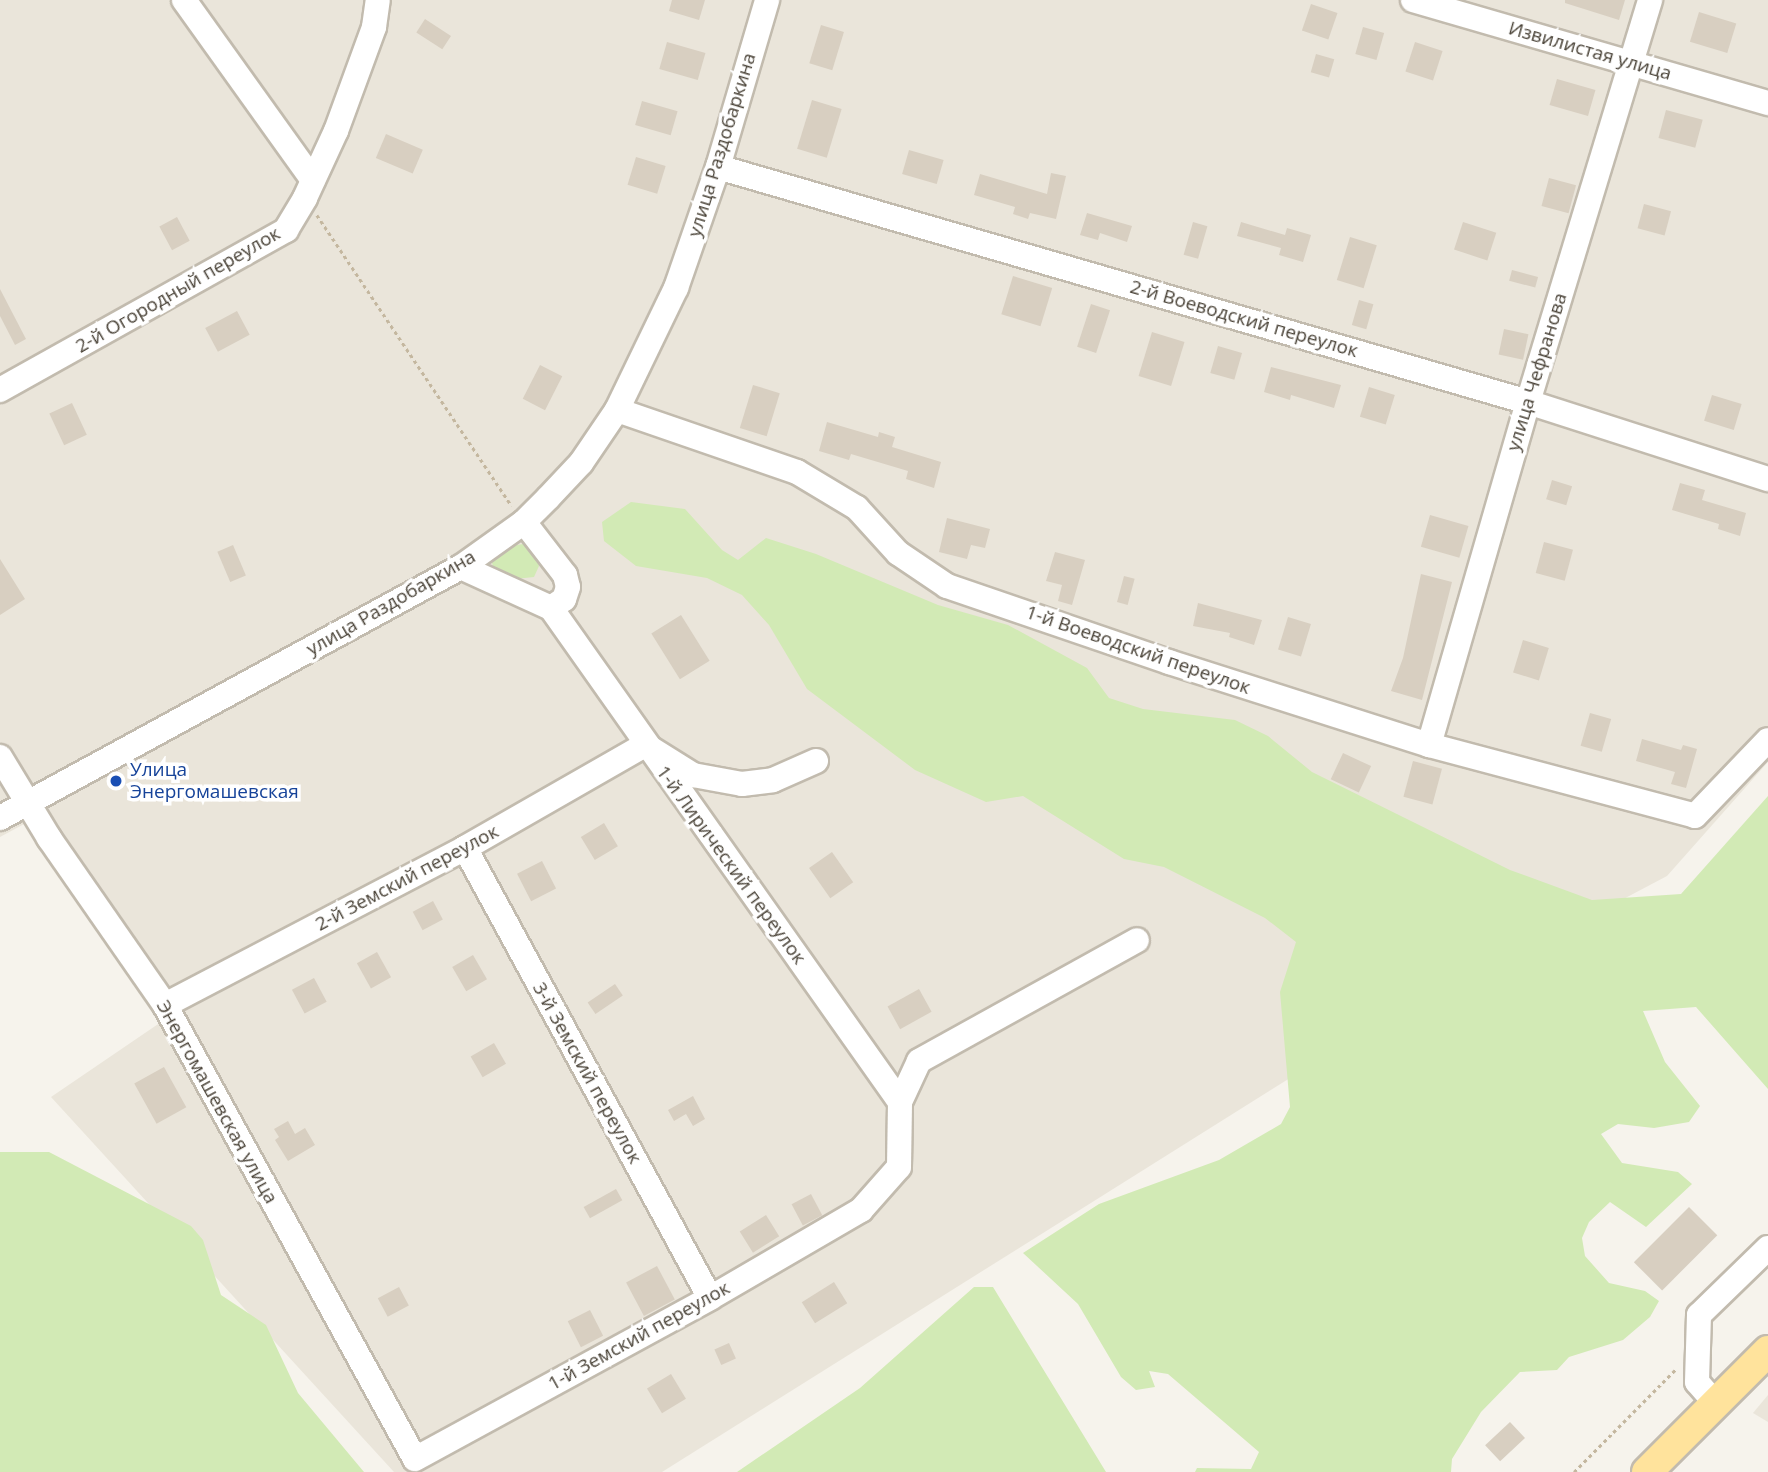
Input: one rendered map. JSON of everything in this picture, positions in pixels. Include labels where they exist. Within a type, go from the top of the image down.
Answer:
[{"type":"main road","points":[[1647,1472],[1717,1405],[1768,1351]]},
{"type":"street","points":[[184,0],[309,189]]},
{"type":"street","name":"2-й Огородный переулок","points":[[0,390],[286,230],[336,131],[369,40],[378,0]]},
{"type":"street","name":"улица Раздобаркина","points":[[0,818],[461,567],[524,522],[580,463],[617,410],[677,288],[718,167],[767,0]]},
{"type":"street","name":"Извилистая улица","points":[[1413,0],[1768,103]]},
{"type":"street","name":"улица Чефранова","points":[[1429,745],[1528,401],[1650,0]]},
{"type":"street","name":"2-й Воеводский переулок","points":[[718,167],[1528,401],[1768,478]]},
{"type":"street","name":"1-й Воеводский переулок","points":[[617,410],[797,472],[857,508],[898,553],[947,586],[1169,662],[1429,745],[1695,816],[1768,740]]},
{"type":"street","points":[[461,567],[551,608],[564,599],[568,587],[565,575],[524,522]]},
{"type":"street","name":"1-й Лирический переулок","points":[[551,608],[645,745],[900,1101]]},
{"type":"street","points":[[645,745],[693,775],[742,784],[773,780],[816,761]]},
{"type":"street","name":"2-й Земский переулок","points":[[165,1005],[465,848],[645,745]]},
{"type":"street","name":"Энергомашевская улица","points":[[0,757],[26,803],[165,1005],[415,1459]]},
{"type":"street","name":"3-й Земский переулок","points":[[465,848],[710,1298]]},
{"type":"street","points":[[900,1101],[919,1061],[1137,940]]},
{"type":"street","name":"1-й Земский переулок","points":[[415,1459],[710,1298],[861,1210],[899,1167],[900,1101]]},
{"type":"street","points":[[1717,1405],[1697,1382],[1699,1315],[1768,1248]]},
{"type":"path","points":[[309,189],[524,522]]},
{"type":"path","points":[[1574,1472],[1698,1347]]},
{"type":"shaded area","points":[[0,0],[1768,0],[1768,762],[1667,876],[1322,1058],[662,1472],[394,1472],[51,1097],[167,1018],[26,823],[0,837]]},
{"type":"shaded area","points":[[1768,1395],[1768,1422],[1753,1413]]},
{"type":"green space","points":[[631,502],[685,509],[722,550],[738,560],[766,538],[816,554],[938,605],[1008,625],[1087,668],[1109,698],[1143,709],[1235,720],[1268,736],[1312,772],[1510,870],[1592,900],[1681,894],[1768,796],[1768,1089],[1696,1007],[1643,1011],[1665,1062],[1700,1106],[1689,1122],[1654,1128],[1618,1124],[1601,1134],[1622,1163],[1678,1172],[1692,1184],[1646,1227],[1610,1202],[1589,1222],[1582,1238],[1585,1256],[1609,1283],[1645,1291],[1659,1301],[1650,1317],[1623,1340],[1569,1357],[1557,1370],[1520,1372],[1481,1412],[1452,1459],[1451,1472],[1195,1472],[1197,1468],[1251,1469],[1259,1452],[1168,1374],[1149,1371],[1155,1387],[1136,1390],[1121,1377],[1078,1304],[1023,1253],[1099,1204],[1219,1160],[1281,1124],[1290,1107],[1280,992],[1296,942],[1265,918],[1164,867],[1124,859],[1023,796],[986,802],[915,770],[807,689],[769,625],[742,595],[707,578],[636,566],[604,541],[602,522]]},
{"type":"green space","points":[[523,544],[537,557],[539,566],[534,577],[515,579],[494,568],[491,561],[511,546]]},
{"type":"green space","points":[[0,1152],[49,1152],[191,1226],[203,1240],[221,1295],[266,1325],[298,1393],[364,1472],[0,1472]]},
{"type":"green space","points":[[974,1287],[993,1287],[1106,1472],[737,1472],[860,1388]]},
{"type":"building","points":[[672,0],[705,0],[699,20],[669,11]]},
{"type":"building","points":[[1565,0],[1625,0],[1619,20],[1565,3]]},
{"type":"building","points":[[1311,4],[1337,13],[1328,40],[1302,30]]},
{"type":"building","points":[[1699,12],[1736,23],[1727,53],[1690,42]]},
{"type":"building","points":[[425,19],[451,36],[442,49],[416,32]]},
{"type":"building","points":[[821,25],[844,32],[832,70],[809,63]]},
{"type":"building","points":[[1363,27],[1384,33],[1376,60],[1355,54]]},
{"type":"building","points":[[667,42],[705,53],[698,80],[659,69]]},
{"type":"building","points":[[1415,42],[1443,51],[1433,80],[1405,71]]},
{"type":"building","points":[[1316,54],[1334,59],[1329,78],[1311,72]]},
{"type":"building","points":[[1557,79],[1595,90],[1588,116],[1550,105]]},
{"type":"building","points":[[812,100],[842,109],[827,158],[797,149]]},
{"type":"building","points":[[642,101],[678,111],[671,135],[635,125]]},
{"type":"building","points":[[1666,110],[1703,120],[1695,148],[1658,138]]},
{"type":"building","points":[[386,134],[423,150],[413,174],[376,158]]},
{"type":"building","points":[[909,150],[944,160],[937,184],[902,174]]},
{"type":"building","points":[[636,157],[666,166],[657,194],[628,185]]},
{"type":"building","points":[[1051,173],[1066,176],[1056,219],[1030,213],[1028,219],[1013,214],[1015,207],[974,195],[980,174],[1047,194]]},
{"type":"building","points":[[1549,178],[1576,185],[1569,213],[1541,206]]},
{"type":"building","points":[[1644,204],[1671,211],[1665,235],[1638,228]]},
{"type":"building","points":[[1087,213],[1132,226],[1127,242],[1100,233],[1098,240],[1080,235]]},
{"type":"building","points":[[177,217],[190,241],[172,250],[159,226]]},
{"type":"building","points":[[1193,222],[1207,226],[1198,259],[1184,255]]},
{"type":"building","points":[[1241,222],[1285,235],[1287,228],[1311,235],[1303,262],[1279,255],[1281,248],[1237,236]]},
{"type":"building","points":[[1463,222],[1496,233],[1487,260],[1454,250]]},
{"type":"building","points":[[1350,237],[1377,245],[1364,288],[1337,280]]},
{"type":"building","points":[[1512,270],[1538,277],[1535,288],[1509,281]]},
{"type":"building","points":[[1013,276],[1052,288],[1041,326],[1001,314]]},
{"type":"building","points":[[0,289],[26,339],[15,345],[0,316]]},
{"type":"building","points":[[1359,300],[1373,304],[1366,329],[1352,325]]},
{"type":"building","points":[[1091,304],[1110,310],[1096,353],[1077,347]]},
{"type":"building","points":[[237,311],[250,335],[218,352],[205,328]]},
{"type":"building","points":[[1504,329],[1528,334],[1523,360],[1499,354]]},
{"type":"building","points":[[1152,332],[1185,342],[1171,386],[1139,376]]},
{"type":"building","points":[[1218,346],[1242,353],[1234,380],[1210,373]]},
{"type":"building","points":[[540,365],[562,376],[545,410],[523,399]]},
{"type":"building","points":[[1271,367],[1341,385],[1334,408],[1291,395],[1290,400],[1264,392]]},
{"type":"building","points":[[753,385],[780,393],[767,436],[740,428]]},
{"type":"building","points":[[1369,387],[1395,395],[1386,425],[1360,417]]},
{"type":"building","points":[[1712,395],[1742,404],[1734,430],[1704,421]]},
{"type":"building","points":[[72,403],[87,435],[64,445],[49,414]]},
{"type":"building","points":[[827,422],[878,437],[879,432],[895,437],[892,447],[941,462],[934,488],[906,479],[908,471],[851,454],[849,460],[819,451]]},
{"type":"building","points":[[1552,480],[1572,486],[1566,505],[1546,499]]},
{"type":"building","points":[[1680,483],[1705,490],[1702,500],[1746,513],[1740,536],[1718,529],[1719,524],[1672,510]]},
{"type":"building","points":[[1430,515],[1468,526],[1459,558],[1421,547]]},
{"type":"building","points":[[947,518],[990,529],[985,548],[971,545],[967,559],[939,552]]},
{"type":"building","points":[[1544,542],[1573,550],[1565,581],[1536,573]]},
{"type":"building","points":[[233,545],[246,575],[230,582],[217,552]]},
{"type":"building","points":[[1055,552],[1085,560],[1072,605],[1058,601],[1062,585],[1046,581]]},
{"type":"building","points":[[0,559],[25,599],[0,615]]},
{"type":"building","points":[[1421,574],[1452,582],[1422,700],[1391,691],[1403,658]]},
{"type":"building","points":[[1124,576],[1135,579],[1128,605],[1117,602]]},
{"type":"building","points":[[1198,603],[1262,620],[1254,645],[1229,637],[1230,633],[1193,626]]},
{"type":"building","points":[[681,615],[710,661],[680,679],[651,634]]},
{"type":"building","points":[[1288,617],[1311,624],[1301,657],[1278,650]]},
{"type":"building","points":[[1523,640],[1549,648],[1539,680],[1513,673]]},
{"type":"building","points":[[1590,713],[1611,719],[1602,752],[1581,746]]},
{"type":"building","points":[[1642,739],[1681,750],[1683,745],[1697,749],[1686,788],[1671,784],[1675,772],[1636,761]]},
{"type":"building","points":[[1343,753],[1371,766],[1359,792],[1331,779]]},
{"type":"building","points":[[1413,761],[1442,769],[1432,805],[1403,797]]},
{"type":"building","points":[[604,823],[618,846],[595,860],[581,837]]},
{"type":"building","points":[[832,852],[853,882],[830,898],[809,868]]},
{"type":"building","points":[[542,861],[556,889],[531,901],[517,874]]},
{"type":"building","points":[[433,901],[443,920],[423,930],[413,912]]},
{"type":"building","points":[[377,952],[391,977],[371,989],[357,963]]},
{"type":"building","points":[[473,955],[487,979],[466,991],[452,967]]},
{"type":"building","points":[[314,978],[327,1002],[305,1014],[292,990]]},
{"type":"building","points":[[615,984],[623,996],[595,1014],[588,1002]]},
{"type":"building","points":[[919,989],[932,1012],[900,1029],[888,1006]]},
{"type":"building","points":[[494,1043],[506,1064],[483,1077],[471,1056]]},
{"type":"building","points":[[164,1067],[186,1107],[157,1124],[134,1083]]},
{"type":"building","points":[[693,1096],[705,1119],[693,1126],[686,1114],[674,1121],[668,1110]]},
{"type":"building","points":[[288,1121],[295,1134],[305,1128],[315,1145],[288,1161],[275,1140],[279,1137],[274,1129]]},
{"type":"building","points":[[616,1189],[622,1200],[590,1218],[584,1207]]},
{"type":"building","points":[[811,1194],[822,1215],[803,1226],[792,1204]]},
{"type":"building","points":[[1689,1207],[1717,1235],[1662,1290],[1634,1262]]},
{"type":"building","points":[[766,1215],[779,1236],[753,1253],[740,1231]]},
{"type":"building","points":[[657,1266],[675,1300],[644,1316],[626,1282]]},
{"type":"building","points":[[834,1282],[847,1303],[815,1323],[802,1302]]},
{"type":"building","points":[[399,1287],[409,1306],[388,1317],[378,1298]]},
{"type":"building","points":[[590,1310],[603,1336],[581,1347],[568,1321]]},
{"type":"building","points":[[729,1343],[736,1359],[721,1365],[714,1350]]},
{"type":"building","points":[[671,1374],[686,1399],[662,1413],[647,1388]]},
{"type":"building","points":[[1510,1422],[1525,1438],[1500,1461],[1485,1445]]},
{"type":"place","name":"Улица Энергомашевская","points":[[116,781]]}]
